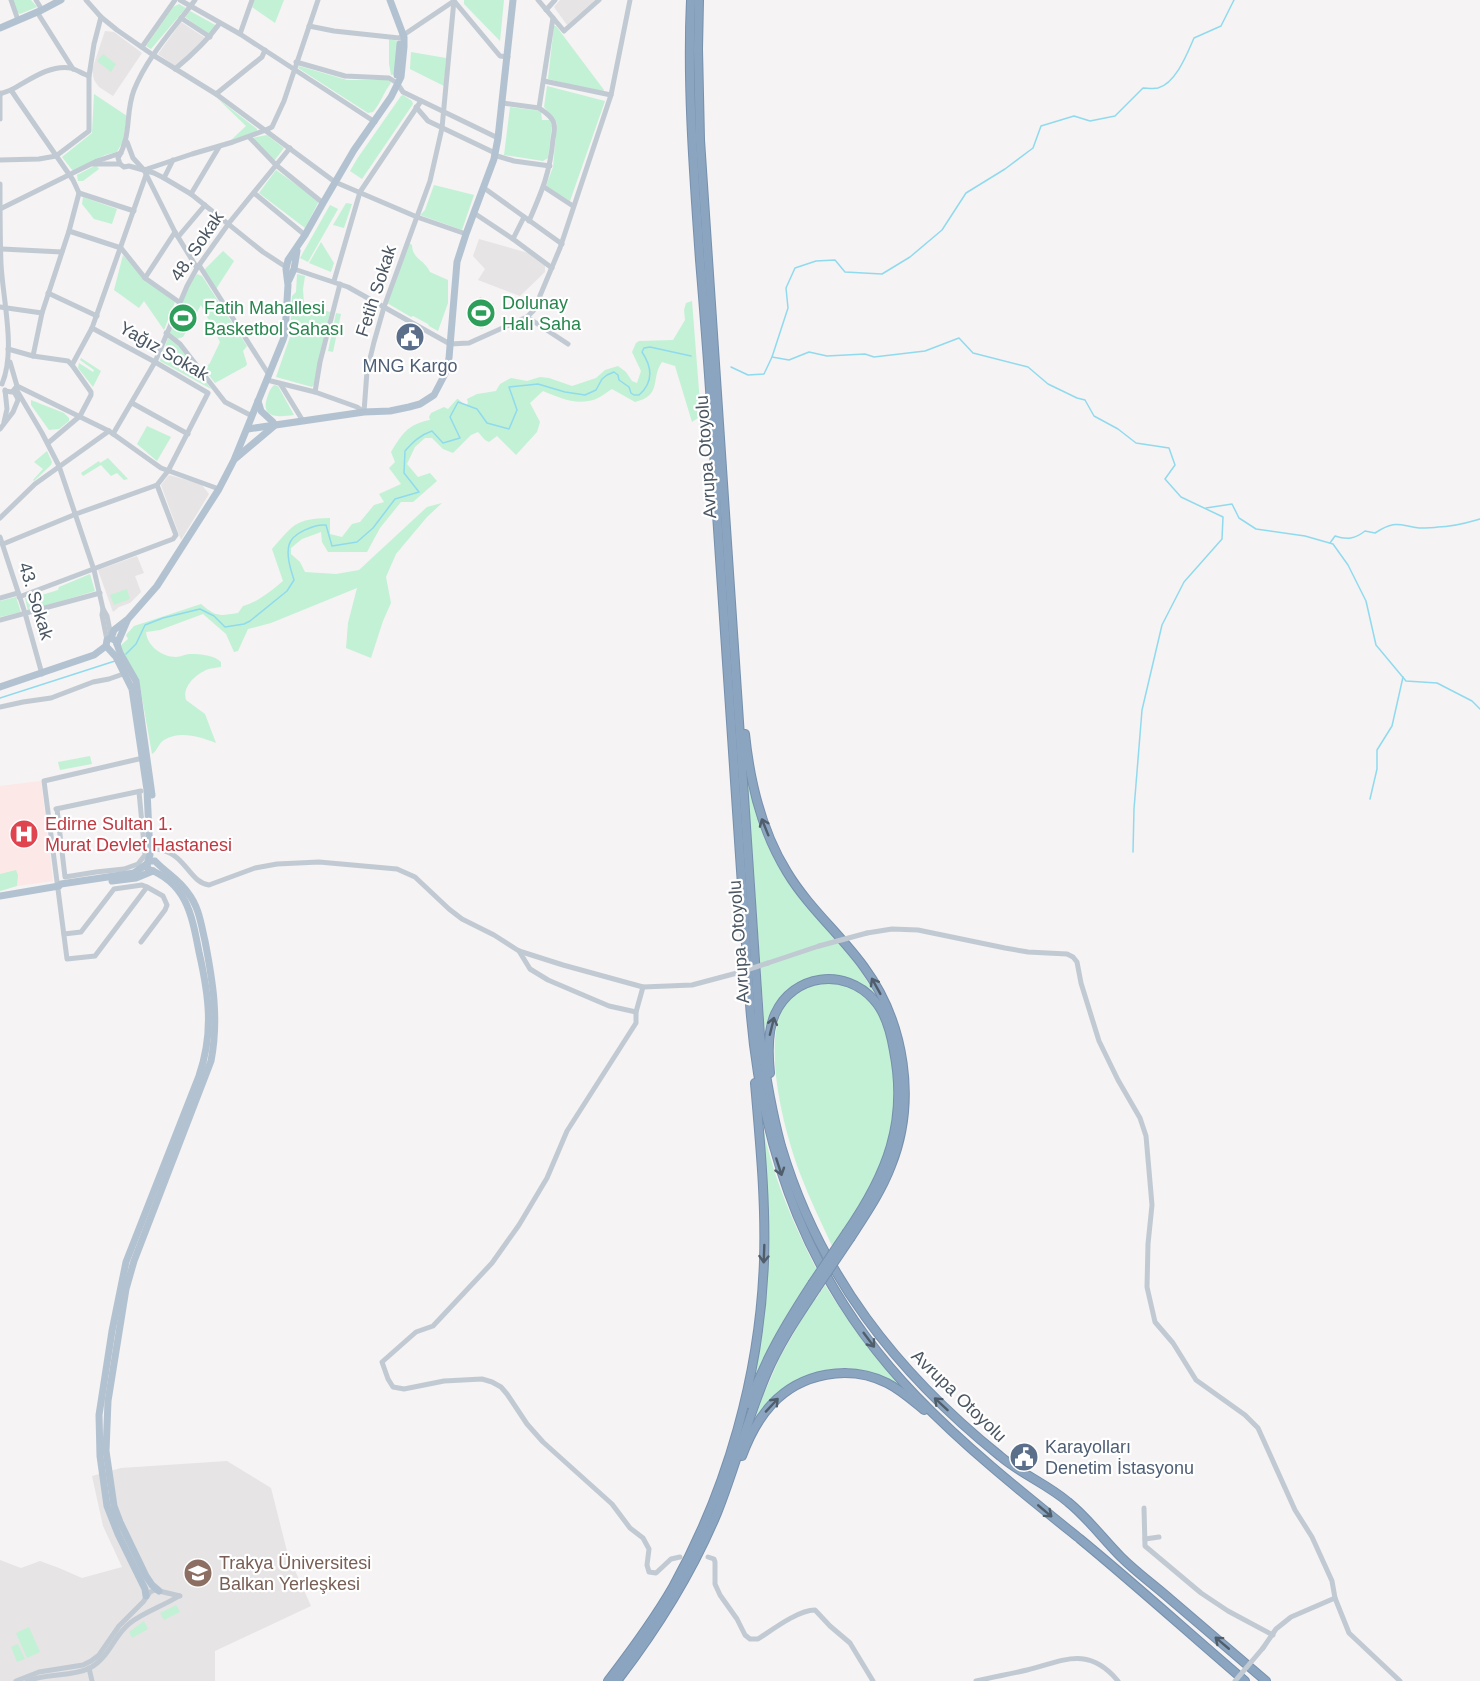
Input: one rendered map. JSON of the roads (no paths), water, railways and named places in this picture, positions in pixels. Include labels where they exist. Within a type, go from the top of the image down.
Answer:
[{"type":"highway","name":"Avrupa Otoyolu","points":[[691,0],[690,56],[695,196],[714,439],[717,514],[752,1028],[758,1078],[772,1143],[792,1205],[813,1250],[852,1317],[916,1396],[972,1448],[1245,1681]]},
{"type":"highway","name":"Avrupa Otoyolu","points":[[699,0],[700,140],[760,1035],[772,1109],[788,1166],[814,1232],[836,1272],[869,1322],[913,1376],[943,1407],[1000,1457],[1053,1490],[1069,1503],[1127,1563],[1266,1681]]},
{"type":"highway","points":[[732,1447],[758,1378],[784,1327],[878,1195],[892,1165],[898,1144],[903,1122],[904,1089],[899,1045],[889,1012],[872,979],[786,871],[761,818],[753,791],[736,681]]},
{"type":"highway","points":[[788,1166],[777,1119],[769,1066],[769,1044],[773,1021],[786,997],[801,986],[828,978],[846,982],[867,993],[877,1004],[884,1018],[896,1058],[898,1096],[895,1130],[884,1167],[875,1189],[849,1234]]},
{"type":"highway","points":[[608,1681],[654,1617],[683,1568],[716,1497],[750,1382],[764,1271],[765,1237],[752,1028]]},
{"type":"highway","points":[[717,1512],[765,1376],[814,1286]]},
{"type":"highway","points":[[617,1681],[676,1594],[728,1493],[748,1442],[764,1414],[792,1387],[832,1374],[849,1373],[866,1376],[888,1384],[904,1394],[972,1448]]},
{"type":"main road","points":[[0,28],[61,0]]},
{"type":"main road","points":[[385,0],[402,38]]},
{"type":"main road","points":[[0,687],[94,655],[110,643],[157,586],[219,489],[250,423],[285,333],[290,268],[288,260],[298,247],[335,182],[391,97],[401,77],[404,47],[390,0]]},
{"type":"main road","points":[[250,423],[303,421],[364,412],[390,411],[420,404],[434,395],[445,374],[449,358],[457,262],[495,154],[513,0]]},
{"type":"main road","points":[[258,401],[261,411],[277,423]]},
{"type":"main road","points":[[234,460],[277,423]]},
{"type":"main road","points":[[110,643],[132,689],[150,790],[151,849],[148,869],[155,867],[182,884],[197,909],[212,980],[216,1022],[210,1061],[140,1243],[130,1275],[107,1415],[106,1451],[117,1515],[146,1576],[159,1591]]},
{"type":"main road","points":[[110,643],[136,681],[150,790],[156,849],[155,867],[178,890],[190,910],[206,983],[209,1022],[206,1053],[199,1076],[126,1262],[99,1415],[100,1456],[107,1506],[147,1596]]},
{"type":"main road","points":[[0,896],[134,873],[148,862]]},
{"type":"main road","points":[[58,886],[136,878],[155,867]]},
{"type":"street","points":[[11,0],[18,20]]},
{"type":"street","points":[[36,0],[39,11],[73,69]]},
{"type":"street","points":[[86,0],[101,17],[142,47],[216,94],[335,182],[417,217],[466,234]]},
{"type":"street","points":[[91,0],[94,8]]},
{"type":"street","points":[[142,47],[176,0]]},
{"type":"street","points":[[180,0],[240,34],[375,122]]},
{"type":"street","points":[[120,164],[118,158],[127,140],[134,92],[153,55],[195,0]]},
{"type":"street","points":[[240,34],[252,0]]},
{"type":"street","points":[[72,365],[97,316],[145,173],[173,160],[249,137],[272,127],[318,0]]},
{"type":"street","points":[[309,26],[402,38],[454,0],[500,56],[508,57]]},
{"type":"street","name":"Fetih Sokak","points":[[364,412],[366,371],[384,307],[430,181],[442,128],[454,0]]},
{"type":"street","points":[[538,0],[564,31],[599,0]]},
{"type":"street","points":[[546,10],[555,0]]},
{"type":"street","points":[[93,164],[120,164],[164,178],[191,194],[263,252],[290,268],[337,283],[450,344],[470,343],[527,317],[534,310],[562,244],[611,95],[630,0]]},
{"type":"street","points":[[0,160],[56,156],[89,132],[89,76],[101,17]]},
{"type":"street","points":[[181,18],[210,38]]},
{"type":"street","points":[[539,108],[553,18]]},
{"type":"street","points":[[175,69],[210,38],[220,23]]},
{"type":"street","points":[[216,94],[262,57],[265,50]]},
{"type":"street","points":[[296,62],[345,76],[385,77],[393,80],[398,83],[403,92],[498,138]]},
{"type":"street","points":[[0,118],[0,93],[11,90],[52,69],[73,69],[89,76]]},
{"type":"street","points":[[544,81],[611,95]]},
{"type":"street","points":[[11,90],[70,175],[79,193],[42,313],[33,356]]},
{"type":"street","points":[[315,392],[337,283],[360,192],[421,101]]},
{"type":"street","points":[[502,103],[539,108],[549,115],[554,123],[550,166],[544,188],[513,239]]},
{"type":"street","points":[[416,107],[428,121],[495,154],[514,160],[550,166]]},
{"type":"street","points":[[249,137],[276,165],[323,202]]},
{"type":"street","points":[[127,140],[132,156],[132,163],[129,166]]},
{"type":"street","points":[[191,194],[219,147]]},
{"type":"street","name":"48. Sokak","points":[[111,432],[132,404],[155,362],[179,302],[198,267],[229,223],[290,148]]},
{"type":"street","points":[[0,209],[93,164],[127,152],[145,173],[176,235],[268,378],[281,385],[315,392],[357,407],[364,412]]},
{"type":"street","points":[[164,178],[173,160]]},
{"type":"street","points":[[0,184],[2,249],[0,262],[3,307],[9,358],[17,397],[16,406],[2,426]]},
{"type":"street","points":[[484,188],[562,244]]},
{"type":"street","points":[[544,188],[573,206]]},
{"type":"street","points":[[79,193],[134,211]]},
{"type":"street","points":[[254,193],[305,235]]},
{"type":"street","points":[[146,278],[176,235],[205,205]]},
{"type":"street","points":[[474,213],[552,268]]},
{"type":"street","points":[[69,231],[121,248],[146,278],[179,302]]},
{"type":"street","points":[[2,249],[62,252]]},
{"type":"street","points":[[48,293],[97,316]]},
{"type":"street","points":[[3,307],[42,313]]},
{"type":"street","points":[[527,317],[568,344]]},
{"type":"street","name":"Yağız Sokak","points":[[92,328],[208,393],[168,471],[157,484]]},
{"type":"street","points":[[166,333],[180,344],[225,402],[250,423]]},
{"type":"street","points":[[8,349],[33,356],[68,361],[91,392],[80,416],[48,443]]},
{"type":"street","points":[[2,426],[7,409],[5,391],[1,384],[6,378],[9,358]]},
{"type":"street","points":[[6,378],[10,377],[59,466],[94,570],[103,609],[102,615],[110,643]]},
{"type":"street","points":[[281,385],[303,421]]},
{"type":"street","points":[[5,391],[9,392],[16,387]]},
{"type":"street","points":[[16,387],[111,432],[168,471],[219,489]]},
{"type":"street","points":[[132,404],[188,434]]},
{"type":"street","points":[[0,518],[35,484],[111,432]]},
{"type":"street","points":[[0,598],[18,595],[94,570],[174,539],[176,535],[157,484],[3,544]]},
{"type":"street","name":"43. Sokak","points":[[0,537],[42,674]]},
{"type":"street","points":[[0,620],[100,593]]},
{"type":"street","points":[[0,707],[51,698],[93,682],[126,673]]},
{"type":"street","points":[[143,758],[44,782],[67,958],[95,956],[147,886]]},
{"type":"street","points":[[48,810],[150,790]]},
{"type":"street","points":[[57,809],[65,877],[124,870],[138,864],[145,855],[139,792]]},
{"type":"street","points":[[156,849],[166,850],[177,856],[194,876],[209,885],[255,868],[277,864],[328,862],[403,871],[415,877],[456,915],[519,951],[643,987],[692,985],[819,946],[892,929],[918,930],[1005,948],[1066,954],[1072,957],[1077,962],[1099,1041],[1118,1080],[1138,1113],[1146,1136],[1152,1204],[1147,1287],[1153,1316],[1196,1380],[1245,1415],[1258,1428],[1294,1510],[1312,1537],[1332,1581],[1335,1598],[1349,1633],[1400,1681]]},
{"type":"street","points":[[112,881],[114,889]]},
{"type":"street","points":[[64,934],[81,932],[114,889],[142,885],[163,896],[167,905],[141,942]]},
{"type":"street","points":[[519,951],[530,969],[548,980],[609,1006],[636,1012]]},
{"type":"street","points":[[643,987],[636,1012],[636,1023],[567,1131],[547,1178],[508,1241],[492,1263],[433,1326],[416,1332],[381,1362],[393,1387],[398,1388],[465,1379],[482,1379],[496,1384],[507,1394],[527,1424],[543,1442],[612,1504],[630,1528],[643,1538],[650,1550],[647,1565],[649,1572],[656,1574],[671,1559],[680,1557]]},
{"type":"street","points":[[1144,1508],[1145,1546],[1201,1593],[1272,1635]]},
{"type":"street","points":[[1145,1539],[1159,1537]]},
{"type":"street","points":[[708,1557],[714,1559],[715,1562],[716,1589],[745,1635],[750,1639],[758,1639],[792,1618],[810,1610],[815,1611],[850,1642],[873,1681]]},
{"type":"street","points":[[18,1680],[39,1672],[91,1662],[99,1655],[119,1626],[153,1591],[180,1596],[128,1624],[99,1662],[89,1668],[27,1681]]},
{"type":"street","points":[[159,1591],[164,1598],[159,1607]]},
{"type":"street","points":[[147,1596],[149,1604],[159,1607]]},
{"type":"street","points":[[1235,1681],[1276,1629],[1291,1617],[1335,1598]]},
{"type":"street","points":[[976,1681],[1070,1658],[1080,1658],[1097,1664],[1118,1681]]},
{"type":"street","points":[[89,1668],[92,1681]]},
{"type":"waterway","points":[[731,367],[748,375],[764,374],[788,308],[786,288],[795,268],[816,261],[835,260],[845,272],[882,274],[910,257],[942,230],[966,193],[1005,169],[1033,148],[1041,126],[1074,116],[1090,121],[1115,116],[1143,88],[1156,88],[1164,85],[1180,67],[1194,38],[1221,26],[1234,0]]},
{"type":"waterway","points":[[772,357],[789,360],[809,352],[827,356],[865,354],[874,357],[925,351],[959,338],[973,353],[1028,367],[1048,384],[1085,400],[1094,416],[1118,429],[1136,443],[1169,448],[1175,465],[1165,479],[1181,497],[1223,517],[1222,539],[1184,582],[1162,625],[1142,710],[1133,852]]},
{"type":"waterway","points":[[126,654],[136,644],[145,625],[163,618],[200,609],[214,616],[225,627],[250,621],[287,591],[294,580],[288,549],[294,537],[304,530],[326,525],[332,546],[357,542],[373,528],[395,499],[419,492],[404,473],[405,451],[420,437],[432,431],[443,443],[460,438],[450,417],[458,402],[477,409],[487,423],[509,429],[517,410],[509,387],[538,384],[585,395],[596,390],[602,379],[614,372],[618,375],[619,380],[629,387],[631,393],[639,395],[647,385],[650,374],[648,363],[642,352],[644,348],[650,347],[691,356]]},
{"type":"waterway","points":[[1206,508],[1232,504],[1239,518],[1256,529],[1305,536],[1333,544],[1348,565],[1366,601],[1376,645],[1406,681],[1437,683],[1472,701],[1480,709]]},
{"type":"waterway","points":[[1330,543],[1335,536],[1351,538],[1365,531],[1375,533],[1392,525],[1431,528],[1454,526],[1480,519]]},
{"type":"waterway","points":[[0,698],[115,661]]},
{"type":"waterway","points":[[1370,799],[1377,769],[1377,750],[1392,726],[1403,677]]},
{"type":"place","name":"Dolunay Halı Saha","points":[[481,313]]},
{"type":"place","name":"Fatih Mahallesi Basketbol Sahası","points":[[183,318]]},
{"type":"place","name":"MNG Kargo","points":[[410,337]]},
{"type":"place","name":"Edirne Sultan 1. Murat Devlet Hastanesi","points":[[24,834]]},
{"type":"place","name":"Karayolları Denetim İstasyonu","points":[[1024,1457]]},
{"type":"place","name":"Trakya Üniversitesi Balkan Yerleşkesi","points":[[198,1573]]}]
